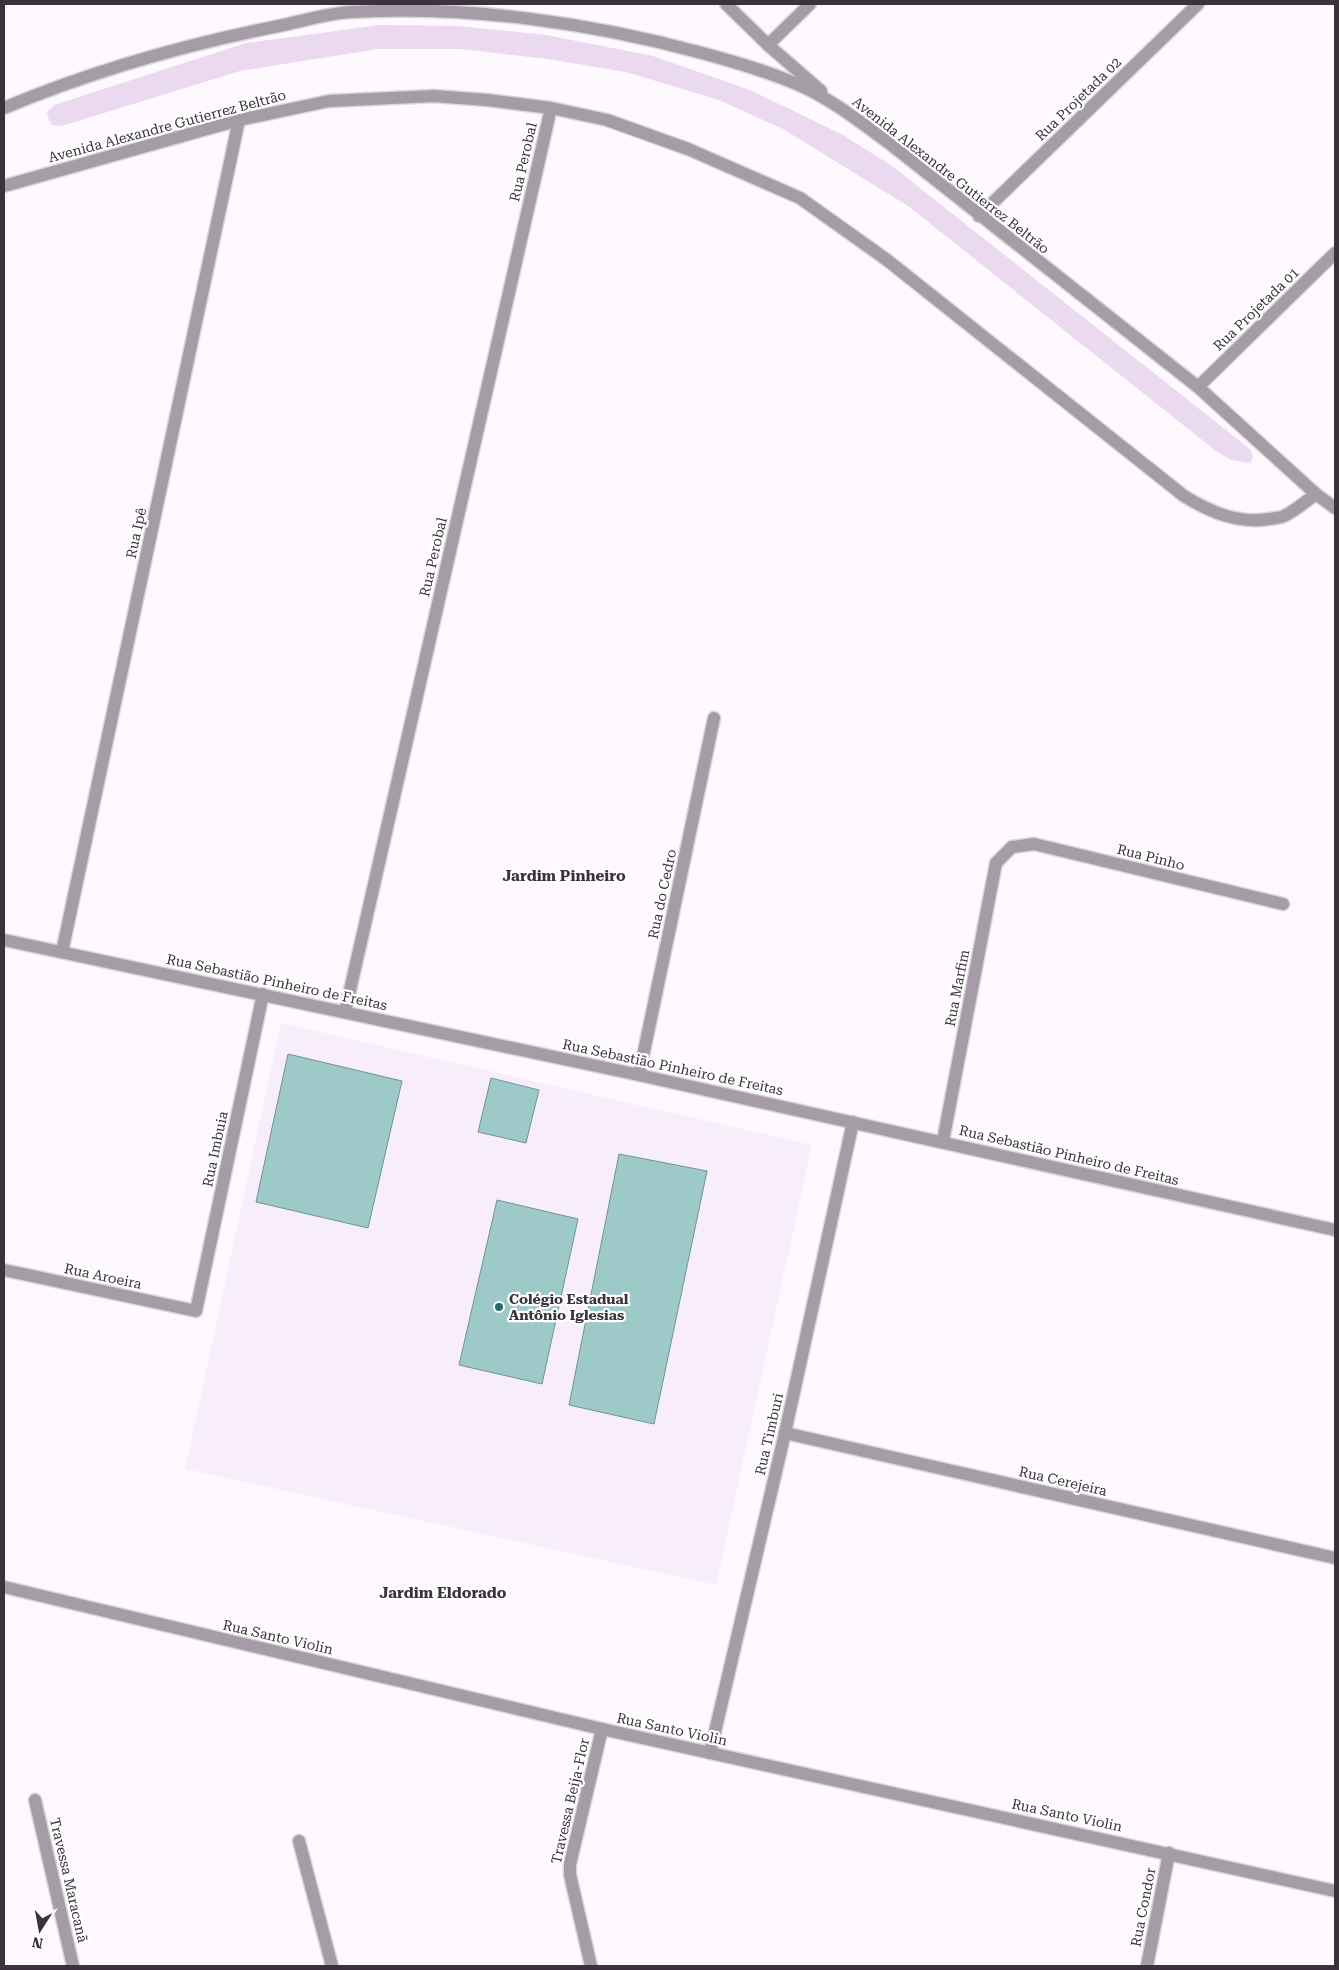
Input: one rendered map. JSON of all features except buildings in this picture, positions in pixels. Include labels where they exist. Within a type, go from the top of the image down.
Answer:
[{"type":"street","points":[[726,4],[768,45],[844,110]]},
{"type":"street","points":[[768,45],[810,4]]},
{"type":"street","name":"Rua Projetada 02","points":[[979,216],[1198,4]]},
{"type":"street","name":"Avenida Alexandre Gutierrez Beltrão","points":[[4,108],[115,68],[242,33],[347,8],[450,11],[557,23],[663,43],[760,69],[801,86],[844,110],[888,143],[1198,388],[1316,494],[1335,508]]},
{"type":"street","name":"Avenida Alexandre Gutierrez Beltrão","points":[[4,186],[239,120],[329,101],[434,96],[551,108],[607,120],[688,148],[800,198],[888,260],[1176,490],[1203,508],[1222,515],[1246,520],[1265,520],[1284,517],[1316,494]]},
{"type":"street","name":"Rua Perobal","points":[[345,1012],[551,108]]},
{"type":"street","name":"Rua Ipê","points":[[62,952],[239,120]]},
{"type":"street","name":"Rua Projetada 01","points":[[1198,388],[1335,253]]},
{"type":"street","name":"Rua do Cedro","points":[[640,1075],[714,718]]},
{"type":"street","name":"Rua Pinho","points":[[1012,846],[1034,844],[1283,904]]},
{"type":"street","name":"Rua Marfim","points":[[943,1142],[996,863],[1012,846]]},
{"type":"street","name":"Rua Sebastião Pinheiro de Freitas","points":[[4,940],[640,1075],[1335,1230]]},
{"type":"street","name":"Rua Imbuia","points":[[196,1311],[262,994]]},
{"type":"street","name":"Rua Timburi","points":[[710,1753],[785,1433],[853,1122]]},
{"type":"street","name":"Rua Aroeira","points":[[4,1270],[196,1311]]},
{"type":"street","name":"Rua Cerejeira","points":[[785,1433],[1335,1558]]},
{"type":"street","name":"Rua Santo Violin","points":[[4,1587],[602,1729],[1335,1891]]},
{"type":"street","name":"Travessa Beija-Flor","points":[[591,1966],[570,1874],[570,1864],[602,1729]]},
{"type":"street","name":"Travessa Maracanã","points":[[35,1800],[73,1966]]},
{"type":"street","points":[[300,1841],[332,1966]]},
{"type":"street","name":"Rua Condor","points":[[1147,1966],[1169,1853]]},
{"type":"shaded area","points":[[380,25],[459,26],[546,35],[653,56],[750,90],[843,135],[892,166],[1250,449],[1253,457],[1250,463],[1231,460],[1216,451],[908,206],[783,129],[719,100],[626,72],[548,59],[461,49],[378,49],[240,71],[62,126],[52,125],[47,113],[54,105],[246,43]]},
{"type":"shaded area","name":"Colégio Estadual Antônio Iglesias","points":[[281,1023],[812,1145],[716,1585],[185,1469]]},
{"type":"place","name":"Colégio Estadual Antônio Iglesias","points":[[499,1307]]},
{"type":"district","name":"Jardim Pinheiro","points":[[564,876]]},
{"type":"district","name":"Jardim Eldorado","points":[[443,1593]]}]
